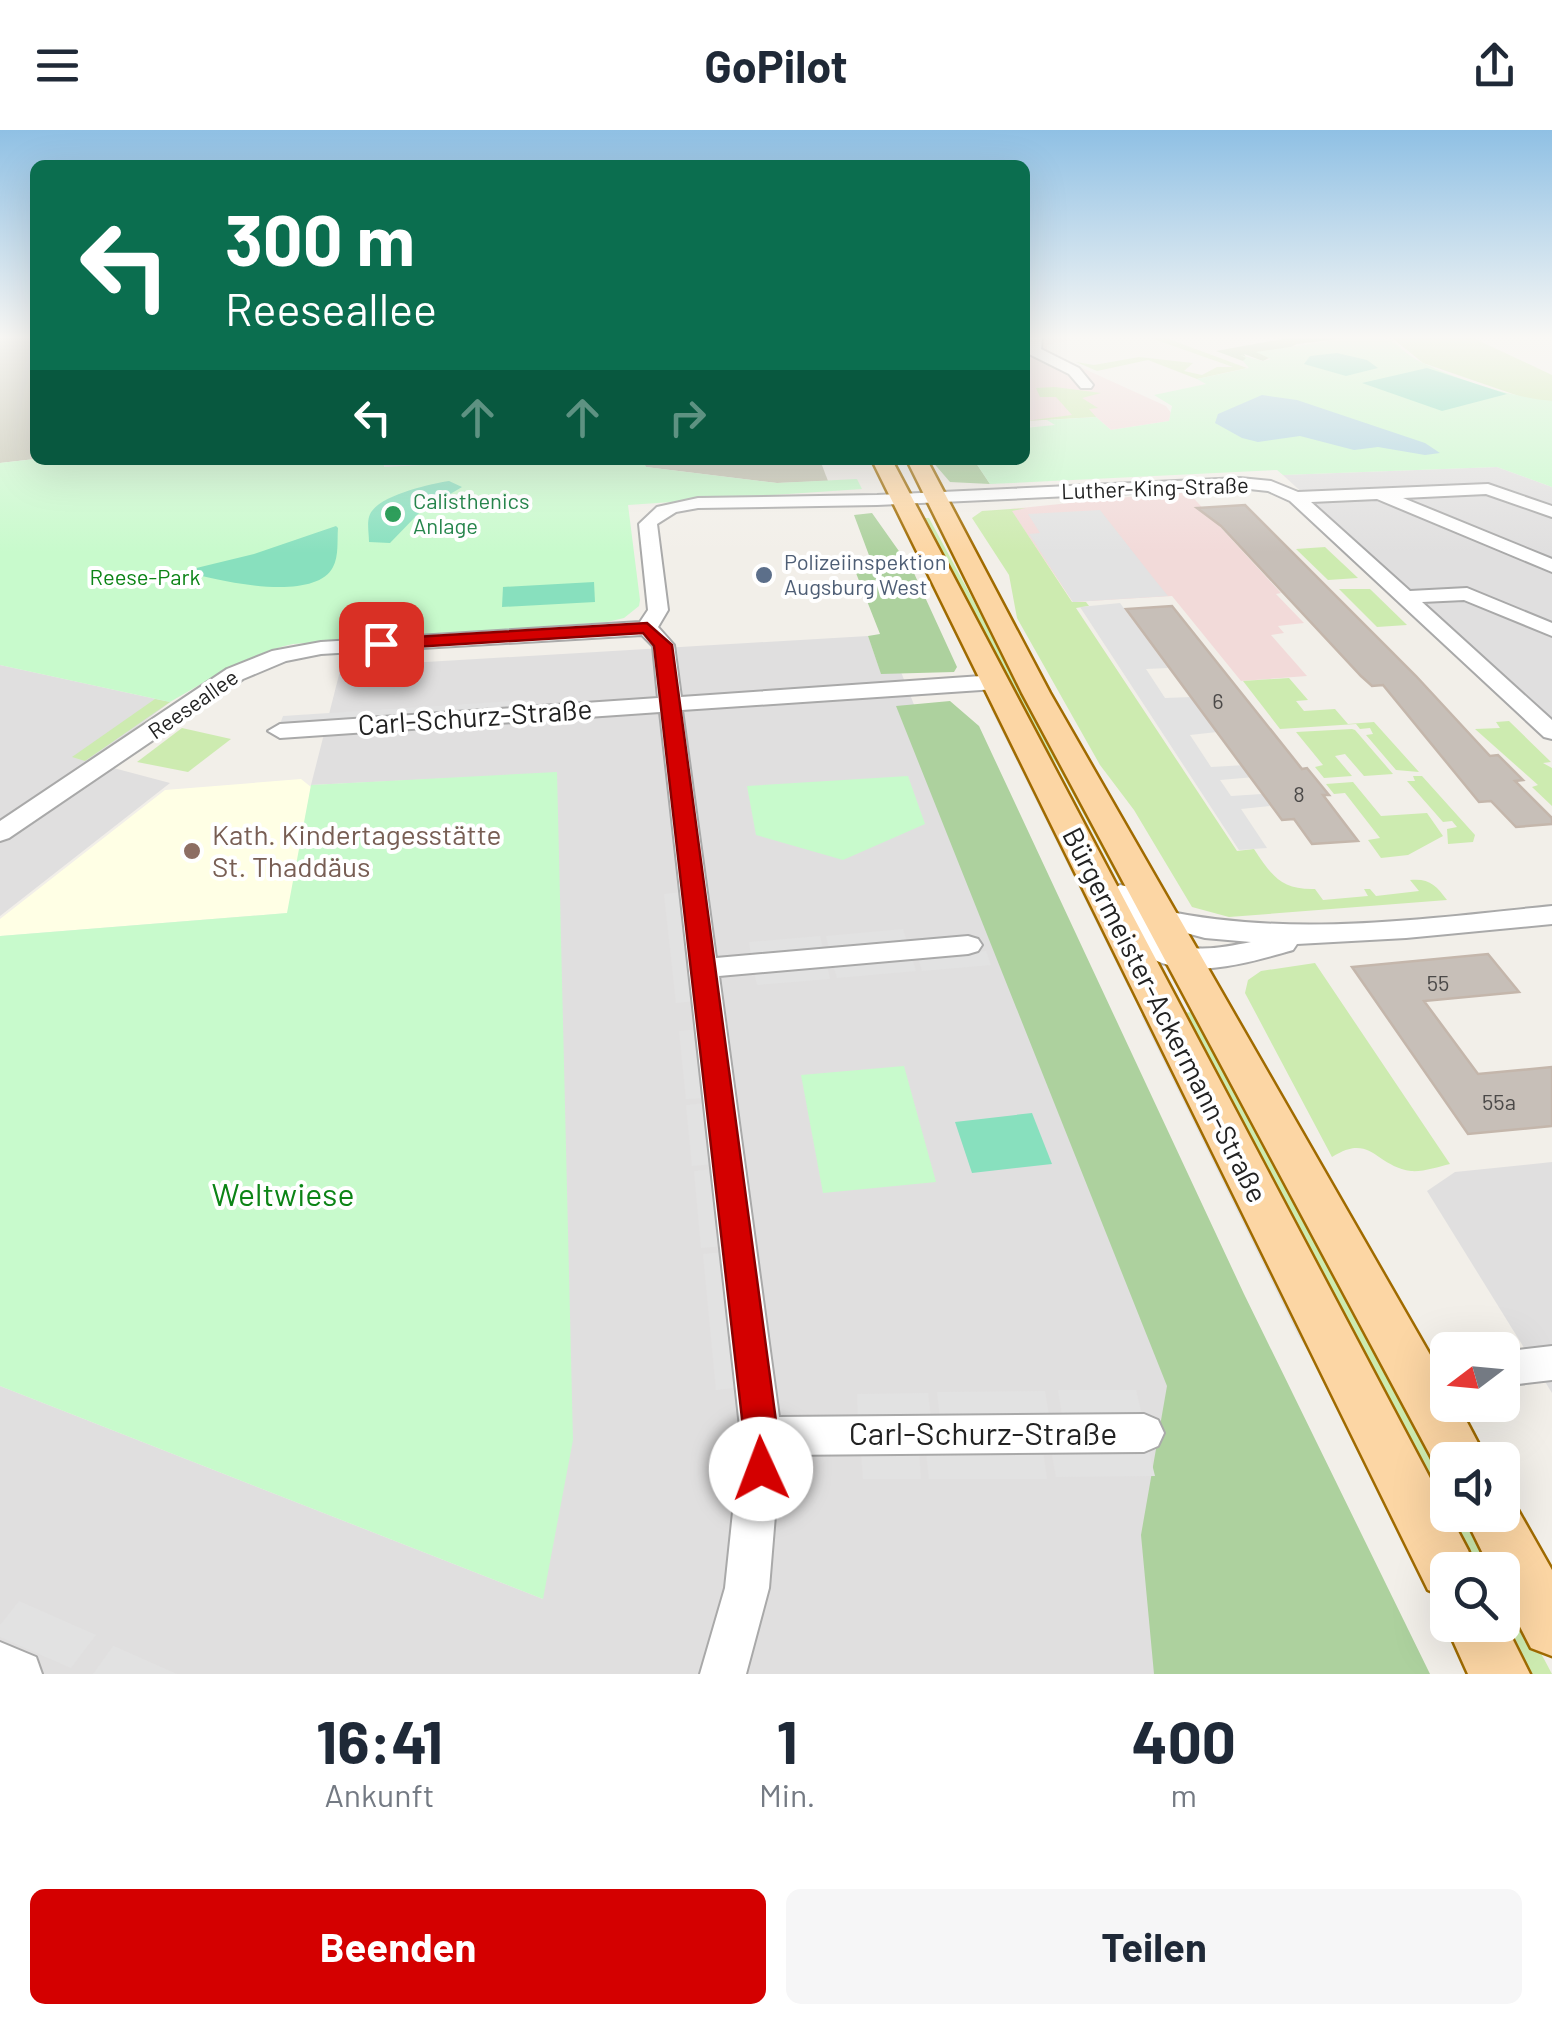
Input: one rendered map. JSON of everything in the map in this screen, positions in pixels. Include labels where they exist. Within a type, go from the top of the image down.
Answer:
[{"type":"main road","name":"Bürgermeister-Ackermann-Straße","points":[[885,465],[1439,1552]]},
{"type":"main road","name":"Bürgermeister-Ackermann-Straße","points":[[920,465],[1036,693],[1172,938],[1430,1372]]},
{"type":"main road","points":[[1500,1532],[1552,1627]]},
{"type":"main road","points":[[1484,1642],[1500,1674]]},
{"type":"street","name":"Luther-King-Straße","points":[[903,499],[1240,482],[1271,486],[1296,497],[1552,732]]},
{"type":"street","points":[[1296,497],[1488,489],[1552,512]]},
{"type":"street","points":[[1378,494],[1552,566]]},
{"type":"street","points":[[723,1674],[747,1588],[761,1469],[761,1436],[663,645],[647,628],[658,610],[648,524],[660,512],[903,499]]},
{"type":"street","points":[[1404,597],[1467,594],[1552,630]]},
{"type":"street","name":"Reeseallee","points":[[0,833],[235,674],[260,662],[343,646],[647,628]]},
{"type":"street","name":"Carl-Schurz-Straße","points":[[280,731],[996,682]]},
{"type":"street","points":[[1077,842],[1096,851],[1145,938],[1157,950],[1172,938],[1214,931],[1318,934],[1552,915]]},
{"type":"street","points":[[1172,938],[1260,951],[1318,934]]},
{"type":"street","points":[[705,968],[968,945]]},
{"type":"street","points":[[1520,1367],[1552,1364]]},
{"type":"street","name":"Carl-Schurz-Straße","points":[[761,1436],[1144,1433]]},
{"type":"street","points":[[0,1665],[19,1674]]},
{"type":"shaded area","points":[[0,409],[30,409],[30,460],[0,463]]},
{"type":"shaded area","points":[[1030,409],[1168,409],[1171,413],[1169,421],[1111,430],[1096,417],[1030,421]]},
{"type":"shaded area","points":[[822,465],[828,481],[777,483],[646,467]]},
{"type":"shaded area","points":[[1497,467],[1552,487],[1552,724],[1283,475]]},
{"type":"shaded area","points":[[1187,491],[1304,623],[1278,626],[1284,633],[1271,635],[1307,676],[1241,681],[1172,596],[1073,602],[1010,509]]},
{"type":"shaded area","points":[[1100,510],[1168,596],[1073,602],[1029,534],[1040,533],[1028,514]]},
{"type":"shaded area","points":[[1120,603],[1168,668],[1146,669],[1165,698],[1192,697],[1217,732],[1190,735],[1211,767],[1246,765],[1255,777],[1220,780],[1231,796],[1262,794],[1270,806],[1241,809],[1267,848],[1239,850],[1080,607]]},
{"type":"shaded area","points":[[868,636],[881,673],[901,672],[1134,1256],[1319,1674],[0,1674],[0,1386],[543,1599],[557,773],[311,785],[341,667]]},
{"type":"shaded area","points":[[0,665],[170,702],[91,762],[170,783],[0,916]]},
{"type":"shaded area","points":[[512,701],[511,709],[280,724],[283,716]]},
{"type":"shaded area","points":[[996,706],[1136,986],[1128,987],[991,709]]},
{"type":"shaded area","name":"Kath. Kindertagesstätte St. Thaddäus","points":[[301,779],[311,787],[288,913],[0,936],[0,919],[165,790]]},
{"type":"shaded area","points":[[682,892],[696,1001],[676,1003],[664,894]]},
{"type":"shaded area","points":[[903,929],[907,942],[829,948],[826,936]]},
{"type":"shaded area","points":[[820,936],[823,949],[751,955],[749,942]]},
{"type":"shaded area","points":[[986,951],[991,965],[922,971],[918,958]]},
{"type":"shaded area","points":[[912,958],[916,971],[837,978],[833,965]]},
{"type":"shaded area","points":[[827,965],[830,979],[757,985],[754,971]]},
{"type":"shaded area","points":[[1148,1014],[1339,1401],[1298,1335],[1141,1015]]},
{"type":"shaded area","points":[[699,1029],[707,1098],[686,1099],[679,1031]]},
{"type":"shaded area","points":[[707,1103],[714,1164],[692,1166],[686,1105]]},
{"type":"shaded area","points":[[1552,1162],[1552,1393],[1520,1341],[1520,1332],[1514,1332],[1427,1191],[1455,1172]]},
{"type":"shaded area","points":[[715,1169],[724,1246],[701,1248],[694,1171]]},
{"type":"shaded area","points":[[726,1252],[742,1387],[716,1390],[703,1254]]},
{"type":"shaded area","points":[[1058,1390],[1136,1390],[1142,1415],[1062,1415]]},
{"type":"shaded area","points":[[1045,1391],[1049,1416],[940,1417],[937,1392]]},
{"type":"shaded area","points":[[928,1393],[931,1419],[858,1419],[857,1394]]},
{"type":"shaded area","points":[[1148,1448],[1155,1476],[1056,1477],[1051,1450]]},
{"type":"shaded area","points":[[1043,1451],[1047,1479],[929,1479],[926,1452]]},
{"type":"shaded area","points":[[861,1452],[919,1452],[921,1479],[863,1479]]},
{"type":"shaded area","points":[[19,1601],[96,1635],[71,1668],[0,1637],[0,1625]]},
{"type":"shaded area","points":[[114,1646],[177,1674],[93,1674]]},
{"type":"green space","points":[[1067,409],[1089,409],[1096,417],[1030,421],[1030,420],[1072,415]]},
{"type":"green space","points":[[1171,409],[1552,409],[1552,487],[1497,467],[1283,475],[1277,470],[990,484],[977,465],[1030,465],[1030,428],[1055,425],[1047,420],[1096,417],[1111,430],[1169,421]]},
{"type":"green space","name":"Reese-Park","points":[[30,460],[30,465],[645,465],[777,483],[857,479],[862,489],[628,505],[640,600],[639,606],[624,618],[293,644],[244,661],[170,702],[0,665],[0,463]]},
{"type":"green space","points":[[935,465],[977,465],[990,484],[950,482]]},
{"type":"green space","name":"Calisthenics Anlage","points":[[449,481],[462,487],[420,512],[390,543],[369,542],[369,517],[381,503],[404,492]]},
{"type":"green space","points":[[1026,508],[1012,511],[1072,602],[1086,602],[1089,606],[1076,608],[1237,851],[1254,849],[1278,880],[1294,887],[1315,889],[1323,900],[1368,896],[1364,889],[1370,889],[1376,896],[1419,891],[1410,880],[1422,880],[1432,884],[1447,900],[1229,917],[1192,907],[1134,810],[1100,765],[1017,618],[1009,575],[972,518],[982,511]]},
{"type":"green space","points":[[872,513],[913,571],[957,667],[954,672],[881,674],[868,636],[880,634],[854,568],[873,566],[854,515]]},
{"type":"green space","points":[[920,518],[929,518],[1145,919],[1140,919],[1056,763],[1034,735]]},
{"type":"green space","points":[[336,526],[333,567],[322,578],[306,584],[263,586],[184,571],[254,554]]},
{"type":"green space","points":[[1325,547],[1358,578],[1328,580],[1296,549]]},
{"type":"green space","points":[[594,582],[595,602],[502,607],[503,587]]},
{"type":"green space","points":[[1339,589],[1370,589],[1407,625],[1377,627]]},
{"type":"green space","points":[[1289,678],[1308,700],[1296,701],[1304,711],[1335,709],[1348,724],[1374,722],[1419,772],[1396,770],[1366,735],[1373,734],[1370,728],[1360,729],[1356,724],[1280,729],[1243,681]]},
{"type":"green space","points":[[155,699],[170,702],[85,761],[72,757]]},
{"type":"green space","points":[[950,701],[979,726],[1244,1294],[1430,1674],[1154,1674],[1141,1535],[1167,1386],[896,706]]},
{"type":"green space","points":[[1509,721],[1551,762],[1543,763],[1552,768],[1552,806],[1532,787],[1538,785],[1475,729],[1500,728],[1496,722]]},
{"type":"green space","points":[[182,728],[231,739],[188,772],[137,762]]},
{"type":"green space","points":[[1352,729],[1393,774],[1364,776],[1345,754],[1335,756],[1352,776],[1324,778],[1315,767],[1323,765],[1296,732]]},
{"type":"green space","name":"Weltwiese","points":[[557,772],[573,1440],[543,1599],[0,1386],[0,936],[287,913],[311,785]]},
{"type":"green space","points":[[908,776],[925,824],[843,860],[756,835],[747,786]]},
{"type":"green space","points":[[1413,776],[1422,776],[1475,835],[1473,842],[1448,844],[1447,829],[1457,827],[1452,821],[1443,822],[1407,781],[1415,781]]},
{"type":"green space","points":[[1353,782],[1381,816],[1427,813],[1443,836],[1408,855],[1381,858],[1368,840],[1380,838],[1345,793],[1334,794],[1326,784]]},
{"type":"green space","points":[[1315,963],[1450,1164],[1411,1171],[1356,1148],[1332,1157],[1245,993],[1248,980],[1261,971]]},
{"type":"green space","points":[[1195,1012],[1430,1449],[1430,1488],[1180,1013]]},
{"type":"green space","points":[[904,1066],[936,1182],[823,1193],[801,1075]]},
{"type":"green space","points":[[1032,1113],[1052,1164],[972,1173],[955,1122]]},
{"type":"green space","points":[[1453,1532],[1475,1532],[1486,1552],[1464,1552]]},
{"type":"green space","points":[[1520,1614],[1552,1674],[1528,1674],[1511,1642],[1520,1642]]},
{"type":"water","points":[[1229,409],[1324,409],[1425,443],[1440,453],[1425,455],[1378,447],[1354,450],[1300,436],[1258,442],[1215,423],[1218,414]]},
{"type":"building","points":[[1245,505],[1490,756],[1498,755],[1523,780],[1515,781],[1552,818],[1552,824],[1516,827],[1491,801],[1479,802],[1383,685],[1372,686],[1361,676],[1221,526],[1197,508]]},
{"type":"building","points":[[1172,606],[1302,769],[1307,768],[1329,795],[1323,795],[1358,841],[1312,844],[1294,819],[1282,820],[1126,609]]},
{"type":"building","points":[[1488,954],[1519,992],[1424,1001],[1478,1074],[1552,1067],[1552,1126],[1468,1134],[1352,967]]},
{"type":"place","name":"Calisthenics Anlage","points":[[393,514]]},
{"type":"place","name":"Polizeiinspektion Augsburg West","points":[[764,575]]},
{"type":"place","name":"Kath. Kindertagesstätte St. Thaddäus","points":[[192,851]]},
{"type":"route","points":[[381,644],[647,628],[663,645],[726,1133],[761,1436],[761,1469]]}]
